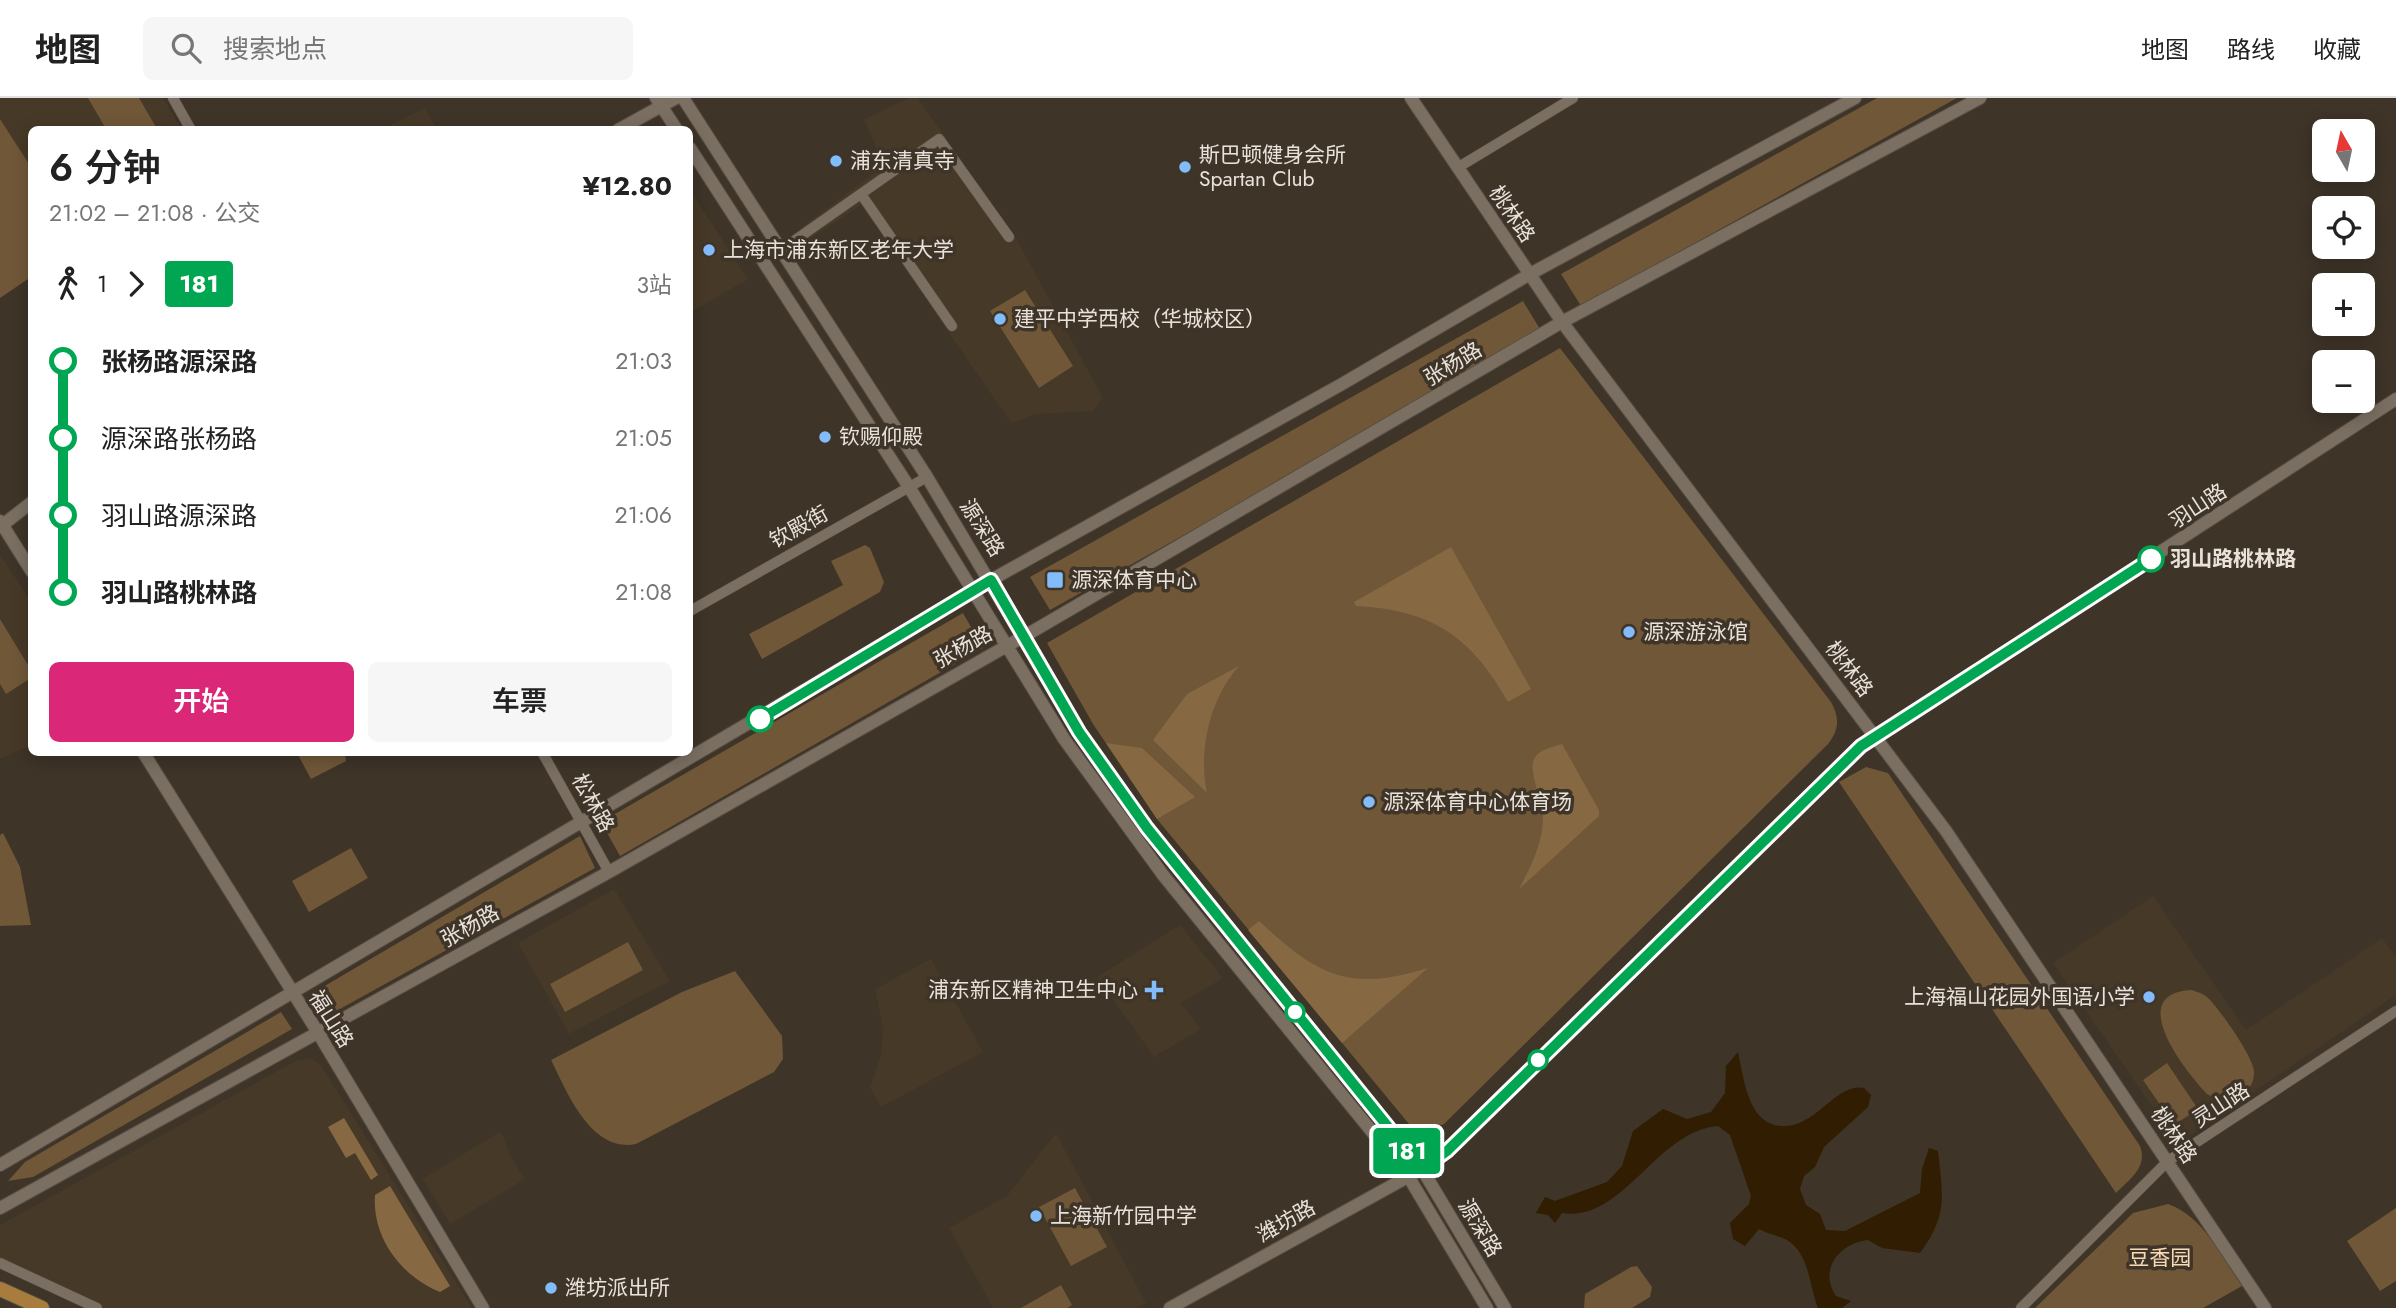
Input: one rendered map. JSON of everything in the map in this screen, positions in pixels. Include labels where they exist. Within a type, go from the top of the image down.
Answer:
[{"type":"main road","points":[[624,126],[659,102],[677,98]]},
{"type":"main road","name":"源深路","points":[[683,98],[927,477],[991,580],[1079,732],[1147,828],[1422,1169],[1505,1308]]},
{"type":"main road","name":"桃林路","points":[[1411,98],[1562,322],[1946,831],[2265,1308]]},
{"type":"main road","name":"张杨路","points":[[0,1166],[991,580],[1342,384],[1530,274],[1855,98]]},
{"type":"main road","name":"张杨路","points":[[0,1208],[609,872],[1022,637],[1562,322],[1980,98]]},
{"type":"main road","points":[[659,102],[674,126]]},
{"type":"main road","name":"源深路","points":[[693,153],[909,487],[1065,739],[1163,875],[1408,1176],[1487,1308]]},
{"type":"main road","name":"羽山路","points":[[1422,1169],[1447,1151],[1849,757],[1875,736],[2396,398]]},
{"type":"main road","points":[[28,505],[1,524],[28,566]]},
{"type":"main road","name":"福山路","points":[[144,756],[317,1031],[483,1308]]},
{"type":"main road","name":"潍坊路","points":[[1170,1308],[1422,1169]]},
{"type":"main road","points":[[0,1289],[42,1308]]},
{"type":"street","points":[[173,98],[189,126]]},
{"type":"street","points":[[1457,168],[1573,98]]},
{"type":"street","points":[[781,250],[939,139],[1009,237]]},
{"type":"street","points":[[861,194],[952,326]]},
{"type":"street","name":"钦殿街","points":[[693,609],[927,477]]},
{"type":"street","name":"松林路","points":[[544,756],[609,872]]},
{"type":"street","name":"灵山路","points":[[2021,1308],[2168,1161],[2396,1011]]},
{"type":"street","points":[[0,1264],[97,1308]]},
{"type":"shaded area","points":[[0,98],[163,98],[179,126],[28,126],[28,162],[0,119]]},
{"type":"shaded area","name":"建平中学西校（华城校区）","points":[[909,98],[918,98],[1016,238],[1103,398],[1093,411],[1035,414],[1011,423],[861,205],[808,240],[800,228],[884,166],[864,119]]},
{"type":"shaded area","points":[[425,108],[435,126],[389,126]]},
{"type":"shaded area","name":"上海市浦东新区老年大学","points":[[693,195],[748,279],[693,311]]},
{"type":"shaded area","points":[[1451,547],[1531,689],[1508,702],[1479,660],[1447,631],[1407,613],[1356,606],[1354,602]]},
{"type":"shaded area","points":[[0,555],[28,597],[28,746],[0,759]]},
{"type":"shaded area","points":[[1239,666],[1220,693],[1209,726],[1204,760],[1207,793],[1153,740],[1187,694]]},
{"type":"shaded area","points":[[1106,743],[1142,748],[1195,797],[1157,819]]},
{"type":"shaded area","points":[[1562,744],[1599,810],[1599,816],[1519,889],[1541,836],[1543,817],[1533,771],[1534,759],[1543,751]]},
{"type":"shaded area","points":[[614,889],[670,981],[569,1034],[518,943]]},
{"type":"shaded area","name":"上海福山花园外国语小学","points":[[2153,896],[2246,1030],[2382,938],[2396,957],[2396,995],[2189,1136],[2173,1137],[2053,963]]},
{"type":"shaded area","points":[[1259,921],[1299,955],[1335,974],[1376,979],[1428,968],[1342,1043],[1248,930]]},
{"type":"shaded area","name":"浦东新区精神卫生中心","points":[[1180,925],[1223,978],[1181,1003],[1201,1029],[1154,1057],[1097,977]]},
{"type":"shaded area","points":[[931,959],[983,1052],[881,1107],[870,1088],[881,1055],[883,1028],[875,989]]},
{"type":"shaded area","points":[[1738,1052],[1746,1087],[1755,1109],[1771,1124],[1794,1125],[1854,1088],[1864,1088],[1871,1095],[1868,1107],[1824,1147],[1815,1167],[1804,1176],[1800,1189],[1806,1205],[1820,1214],[1826,1230],[1845,1231],[1920,1193],[1922,1169],[1929,1148],[1938,1151],[1941,1205],[1929,1240],[1920,1253],[1882,1248],[1868,1240],[1849,1246],[1841,1252],[1831,1267],[1829,1276],[1836,1296],[1851,1301],[1842,1308],[1818,1308],[1804,1261],[1793,1245],[1785,1239],[1759,1229],[1745,1246],[1733,1239],[1730,1223],[1749,1204],[1751,1196],[1730,1135],[1718,1126],[1696,1132],[1676,1143],[1622,1191],[1603,1204],[1584,1212],[1562,1213],[1555,1223],[1548,1215],[1536,1213],[1545,1197],[1555,1201],[1607,1182],[1622,1166],[1633,1131],[1663,1109],[1687,1119],[1711,1112],[1725,1093],[1726,1066]]},
{"type":"shaded area","points":[[311,1058],[321,1065],[472,1308],[106,1308],[0,1259],[0,1225],[297,1060]]},
{"type":"shaded area","points":[[344,1118],[378,1175],[371,1180],[355,1153],[346,1158],[328,1127]]},
{"type":"shaded area","points":[[501,1131],[511,1157],[525,1179],[450,1224],[423,1179]]},
{"type":"shaded area","name":"上海新竹园中学","points":[[1056,1133],[1146,1303],[1137,1308],[993,1308],[949,1228],[1007,1196]]},
{"type":"shaded area","points":[[390,1186],[450,1286],[440,1292],[426,1285],[402,1266],[384,1240],[375,1211],[375,1195]]},
{"type":"green space","points":[[88,98],[139,98],[155,126],[104,126]]},
{"type":"green space","points":[[1877,98],[1957,98],[1581,306],[1561,274]]},
{"type":"green space","points":[[0,119],[28,162],[28,279],[0,298]]},
{"type":"green space","points":[[1025,290],[1073,366],[1039,388],[990,311]]},
{"type":"green space","points":[[1523,301],[1543,334],[1050,610],[1030,577]]},
{"type":"green space","name":"源深体育中心","points":[[1560,348],[1831,702],[1836,713],[1836,729],[1828,744],[1444,1124],[1423,1128],[1409,1124],[1157,819],[1093,724],[1047,643]]},
{"type":"green space","points":[[865,545],[870,548],[884,582],[880,592],[762,659],[749,634],[843,585],[831,561]]},
{"type":"green space","points":[[963,613],[983,648],[620,856],[601,822]]},
{"type":"green space","points":[[0,619],[28,665],[28,680],[6,694],[0,684]]},
{"type":"green space","points":[[299,756],[345,756],[346,761],[311,779]]},
{"type":"green space","points":[[1866,767],[1888,773],[2140,1146],[2140,1166],[2116,1193],[1839,782]]},
{"type":"green space","points":[[3,833],[20,867],[31,925],[0,926],[0,835]]},
{"type":"green space","points":[[580,836],[595,868],[329,1015],[311,994]]},
{"type":"green space","points":[[351,848],[368,878],[309,912],[292,881]]},
{"type":"green space","points":[[628,942],[643,970],[565,1012],[550,984]]},
{"type":"green space","points":[[735,971],[782,1036],[783,1059],[774,1072],[636,1144],[620,1144],[606,1139],[594,1130],[573,1103],[551,1060],[682,992]]},
{"type":"green space","points":[[2192,990],[2207,997],[2219,1011],[2252,1064],[2253,1080],[2245,1093],[2238,1097],[2222,1099],[2207,1094],[2186,1069],[2166,1035],[2161,1018],[2162,1004],[2172,994]]},
{"type":"green space","points":[[281,1012],[292,1029],[33,1177],[8,1181],[25,1162]]},
{"type":"green space","points":[[2167,1063],[2198,1109],[2174,1125],[2143,1080]]},
{"type":"green space","points":[[1075,1188],[1107,1247],[1071,1266],[1039,1207]]},
{"type":"green space","name":"豆香园","points":[[2168,1204],[2181,1210],[2202,1228],[2242,1286],[2203,1308],[2035,1308],[2133,1213]]},
{"type":"green space","points":[[2396,1208],[2396,1281],[2380,1291],[2347,1241]]},
{"type":"green space","points":[[1637,1266],[1652,1287],[1650,1297],[1632,1308],[1584,1308],[1585,1294]]},
{"type":"green space","points":[[1061,1285],[1072,1305],[1067,1308],[1021,1308]]},
{"type":"bus line","name":"181","points":[[760,719],[991,580],[1079,732],[1147,828],[1422,1169],[1447,1151],[1861,746],[2151,559]]},
{"type":"place","name":"浦东清真寺","points":[[836,161]]},
{"type":"place","name":"斯巴顿健身会所 Spartan Club","points":[[1185,167]]},
{"type":"place","name":"上海市浦东新区老年大学","points":[[709,250]]},
{"type":"place","name":"建平中学西校（华城校区）","points":[[1000,319]]},
{"type":"place","name":"钦赐仰殿","points":[[825,437]]},
{"type":"place","name":"羽山路桃林路","points":[[2151,559]]},
{"type":"place","name":"源深体育中心","points":[[1055,580]]},
{"type":"place","name":"源深游泳馆","points":[[1629,632]]},
{"type":"place","name":"源深体育中心体育场","points":[[1369,802]]},
{"type":"place","name":"浦东新区精神卫生中心","points":[[1154,990]]},
{"type":"place","name":"上海福山花园外国语小学","points":[[2149,997]]},
{"type":"place","name":"上海新竹园中学","points":[[1036,1216]]},
{"type":"place","name":"潍坊派出所","points":[[551,1288]]}]
